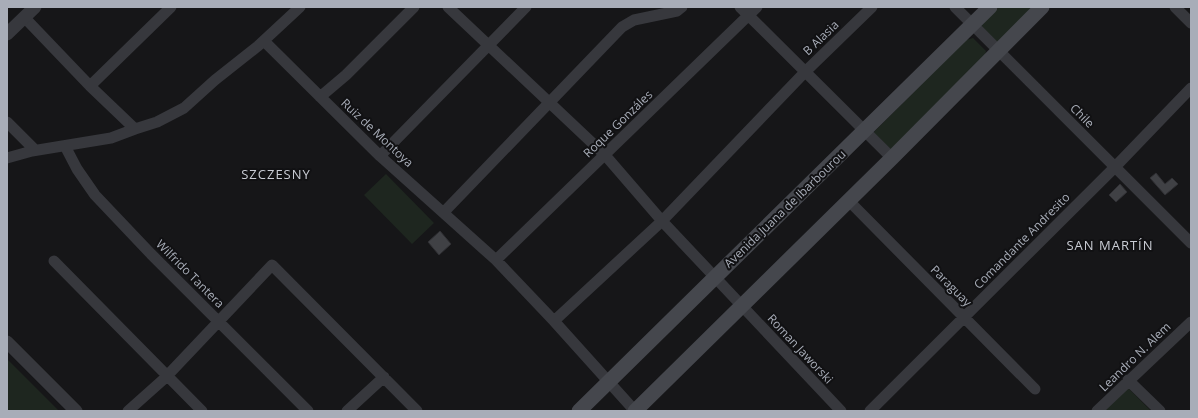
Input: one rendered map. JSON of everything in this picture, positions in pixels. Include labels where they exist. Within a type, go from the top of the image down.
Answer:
[{"type":"main road","name":"Avenida Juana de Ibarbourou","points":[[579,411],[990,7]]},
{"type":"main road","points":[[635,411],[892,158],[1042,7]]},
{"type":"street","points":[[7,34],[34,7]]},
{"type":"street","points":[[90,86],[171,7]]},
{"type":"street","points":[[7,158],[35,150],[111,138],[157,122],[184,108],[215,80],[264,41],[300,7]]},
{"type":"street","name":"Ruiz de Montoya","points":[[320,97],[346,75],[414,7]]},
{"type":"street","name":"Roman Jaworski","points":[[448,7],[605,155],[662,221],[841,411]]},
{"type":"street","points":[[380,156],[526,7]]},
{"type":"street","points":[[444,212],[622,27],[634,20],[677,11],[682,7]]},
{"type":"street","points":[[740,7],[892,158]]},
{"type":"street","name":"Roque Gonzáles","points":[[496,260],[757,7]]},
{"type":"street","name":"B Alasia","points":[[554,321],[662,221],[805,72],[872,7]]},
{"type":"street","name":"Chile","points":[[955,7],[1191,243]]},
{"type":"street","points":[[1175,7],[1191,23]]},
{"type":"street","points":[[24,17],[90,86],[135,129]]},
{"type":"street","name":"Ruiz de Montoya","points":[[264,41],[380,156],[496,260],[554,321],[635,411]]},
{"type":"street","name":"Comandante Andresito","points":[[870,411],[1115,167],[1191,88]]},
{"type":"street","points":[[7,122],[35,150]]},
{"type":"street","name":"Wilfrido Tantera","points":[[65,146],[77,169],[95,195],[151,254],[308,411]]},
{"type":"street","name":"Paraguay","points":[[848,200],[1035,389]]},
{"type":"street","points":[[54,261],[202,411]]},
{"type":"street","points":[[128,411],[166,376],[272,265],[417,411]]},
{"type":"street","name":"Leandro N. Alem","points":[[1097,411],[1191,322]]},
{"type":"street","points":[[7,342],[76,411]]},
{"type":"street","points":[[347,411],[384,378]]},
{"type":"street","points":[[1128,380],[1160,411]]},
{"type":"shaded area","points":[[999,7],[1035,7],[995,44],[981,32],[982,24]]},
{"type":"shaded area","points":[[973,38],[986,51],[984,60],[887,153],[873,140],[874,132],[966,40]]},
{"type":"shaded area","points":[[386,174],[434,223],[412,244],[364,195]]},
{"type":"shaded area","points":[[7,359],[59,411],[7,411]]},
{"type":"shaded area","points":[[1127,387],[1151,411],[1103,411]]},
{"type":"building","points":[[1156,173],[1165,184],[1172,178],[1178,184],[1165,195],[1150,178]]},
{"type":"building","points":[[1120,184],[1127,192],[1116,202],[1109,195]]},
{"type":"building","points":[[440,231],[451,244],[439,255],[428,242]]},
{"type":"district","name":"SZCZESNY","points":[[276,174]]},
{"type":"district","name":"SAN MARTÍN","points":[[1110,245]]}]
